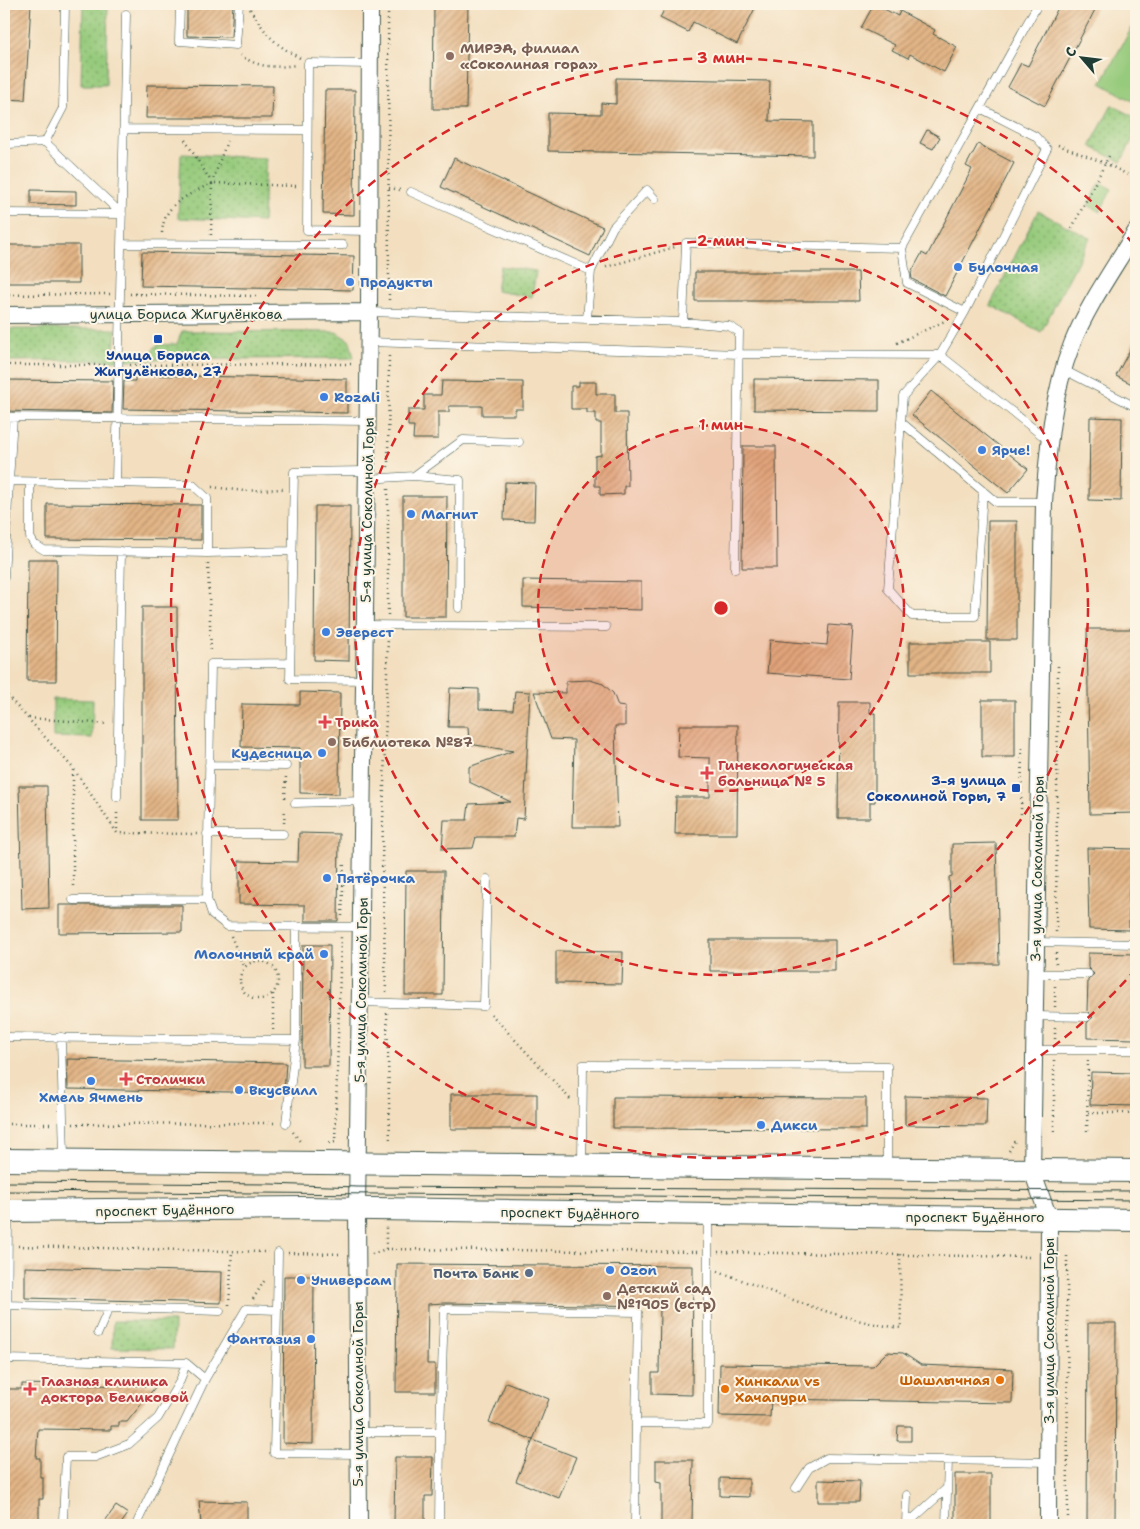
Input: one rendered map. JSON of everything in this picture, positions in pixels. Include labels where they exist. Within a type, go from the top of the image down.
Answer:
[{"type":"main road","points":[[4,1160],[1136,1171]]},
{"type":"main road","name":"проспект Будённого","points":[[6,1211],[357,1209],[708,1216],[1136,1220]]},
{"type":"street","name":"5-я улица Соколиной Горы","points":[[358,1525],[357,1209],[369,342],[370,4]]},
{"type":"street","name":"3-я улица Соколиной Горы","points":[[1048,1525],[1049,1218],[1032,1171],[1044,502],[1048,440],[1064,370],[1073,343],[1136,231]]},
{"type":"street","name":"улица Бориса Жигулёнкова","points":[[4,315],[369,312]]},
{"type":"lane","points":[[46,142],[63,108],[65,4]]},
{"type":"lane","points":[[180,4],[179,41],[231,45],[236,45],[239,4]]},
{"type":"lane","points":[[964,312],[907,283],[902,248],[1038,4]]},
{"type":"lane","points":[[116,483],[126,14]]},
{"type":"lane","points":[[369,231],[308,230],[307,130],[308,63],[370,64]]},
{"type":"lane","points":[[980,108],[1035,136],[1047,149],[940,355],[903,396],[888,589],[912,616],[975,616],[983,491]]},
{"type":"lane","points":[[124,129],[307,130]]},
{"type":"lane","points":[[6,143],[46,142],[122,214]]},
{"type":"lane","points":[[587,318],[591,271],[614,227],[647,190],[655,200]]},
{"type":"lane","points":[[411,192],[591,271]]},
{"type":"lane","points":[[4,213],[122,214]]},
{"type":"lane","points":[[683,322],[686,243],[902,248]]},
{"type":"lane","points":[[121,244],[343,245]]},
{"type":"lane","points":[[369,312],[683,322],[729,326],[739,332],[735,569]]},
{"type":"lane","points":[[369,342],[739,354],[940,355],[1048,440]]},
{"type":"lane","points":[[1064,370],[1136,407]]},
{"type":"lane","points":[[4,417],[368,421]]},
{"type":"lane","points":[[4,578],[13,417]]},
{"type":"lane","points":[[901,422],[996,502],[1044,502]]},
{"type":"lane","points":[[414,476],[463,440],[519,442]]},
{"type":"lane","points":[[364,680],[290,679],[294,472],[367,475],[388,478],[414,476],[460,480],[459,608]]},
{"type":"lane","points":[[9,481],[193,485],[202,491],[207,498],[208,553]]},
{"type":"lane","points":[[30,482],[30,537],[34,544],[44,550],[208,553],[291,551]]},
{"type":"lane","points":[[117,797],[121,551]]},
{"type":"lane","points":[[365,625],[606,626]]},
{"type":"lane","points":[[290,663],[211,664],[207,899],[212,914],[227,926],[361,927]]},
{"type":"lane","points":[[209,765],[286,766]]},
{"type":"lane","points":[[295,803],[363,801]]},
{"type":"lane","points":[[208,834],[283,834]]},
{"type":"lane","points":[[360,1002],[484,1006],[488,879]]},
{"type":"lane","points":[[73,900],[207,899]]},
{"type":"lane","points":[[286,1123],[296,1040],[296,926]]},
{"type":"lane","points":[[1036,942],[1136,944]]},
{"type":"lane","points":[[1035,974],[1088,974]]},
{"type":"lane","points":[[1034,1016],[1087,1017]]},
{"type":"lane","points":[[4,1037],[296,1040]]},
{"type":"lane","points":[[61,1038],[64,1160]]},
{"type":"lane","points":[[1033,1050],[1136,1050]]},
{"type":"lane","points":[[582,1166],[582,1065],[887,1066],[887,1169]]},
{"type":"lane","points":[[6,1211],[8,1246],[5,1359],[186,1363],[205,1379]]},
{"type":"lane","points":[[636,1423],[708,1424],[708,1216]]},
{"type":"lane","points":[[278,1255],[274,1453],[358,1454]]},
{"type":"lane","points":[[7,1306],[220,1311]]},
{"type":"lane","points":[[98,1333],[109,1308]]},
{"type":"lane","points":[[136,1525],[205,1379],[246,1309],[277,1310]]},
{"type":"lane","points":[[439,1525],[444,1309],[638,1312],[635,1525]]},
{"type":"lane","points":[[61,1525],[63,1520],[66,1457],[95,1457],[129,1444],[158,1418],[180,1382],[186,1363]]},
{"type":"lane","points":[[358,1432],[440,1432]]},
{"type":"lane","points":[[796,1488],[809,1468],[827,1458],[1048,1462]]},
{"type":"lane","points":[[946,1525],[948,1460]]},
{"type":"lane","points":[[906,1525],[947,1488]]},
{"type":"lane","points":[[906,1525],[907,1495]]},
{"type":"path","points":[[246,4],[261,28],[278,46],[308,63]]},
{"type":"path","points":[[388,4],[389,314]]},
{"type":"path","points":[[231,45],[238,54],[251,63],[277,68],[308,63]]},
{"type":"path","points":[[179,130],[211,183]]},
{"type":"path","points":[[211,244],[211,183],[231,130]]},
{"type":"path","points":[[1035,136],[1105,163],[1136,179]]},
{"type":"path","points":[[4,187],[6,143]]},
{"type":"path","points":[[1072,228],[1108,156]]},
{"type":"path","points":[[161,244],[162,219],[173,204],[211,183],[308,187]]},
{"type":"path","points":[[591,271],[686,243]]},
{"type":"path","points":[[4,295],[260,296]]},
{"type":"path","points":[[873,354],[964,312]]},
{"type":"path","points":[[389,343],[388,626],[382,861],[390,1143]]},
{"type":"path","points":[[4,365],[354,364]]},
{"type":"path","points":[[193,485],[244,491],[291,489],[294,472]]},
{"type":"path","points":[[208,553],[211,664]]},
{"type":"path","points":[[1054,1131],[1058,656]]},
{"type":"path","points":[[4,692],[73,768],[117,833]]},
{"type":"path","points":[[27,718],[118,724]]},
{"type":"path","points":[[73,768],[73,900]]},
{"type":"path","points":[[117,797],[117,833]]},
{"type":"path","points":[[117,833],[208,834]]},
{"type":"path","points":[[335,1142],[341,926],[345,858]]},
{"type":"path","points":[[227,926],[244,968]]},
{"type":"path","points":[[273,994],[261,999],[250,997],[244,992],[240,980],[244,968],[249,964],[262,961],[274,967],[278,980],[273,994],[274,1040]]},
{"type":"path","points":[[484,1006],[582,1112]]},
{"type":"path","points":[[1087,1131],[1088,1050]]},
{"type":"path","points":[[1087,1112],[1136,1113]]},
{"type":"path","points":[[4,1124],[286,1123],[303,1146]]},
{"type":"path","points":[[1007,1154],[1017,1136]]},
{"type":"path","points":[[8,1246],[232,1251],[278,1255],[246,1309]]},
{"type":"path","points":[[386,1249],[1007,1256]]},
{"type":"path","points":[[220,1311],[229,1312],[232,1251]]},
{"type":"path","points":[[708,1266],[833,1315],[866,1324],[901,1328],[900,1254]]},
{"type":"path","points":[[1067,1256],[1068,1525]]},
{"type":"green space","points":[[83,4],[108,4],[106,85],[81,85]]},
{"type":"green space","points":[[1136,20],[1136,103],[1101,83]]},
{"type":"green space","points":[[1112,105],[1136,118],[1136,133],[1121,162],[1090,146]]},
{"type":"green space","points":[[181,154],[266,158],[263,222],[178,218]]},
{"type":"green space","points":[[1100,183],[1112,189],[1100,212],[1088,205]]},
{"type":"green space","points":[[1038,211],[1090,238],[1041,332],[990,305]]},
{"type":"green space","points":[[500,266],[536,271],[532,297],[496,291]]},
{"type":"green space","points":[[4,329],[116,329],[114,351],[150,353],[157,345],[177,344],[182,331],[336,332],[350,341],[354,358],[4,361]]},
{"type":"green space","points":[[53,699],[93,700],[92,738],[53,737]]},
{"type":"green space","points":[[113,1321],[174,1322],[173,1349],[112,1348]]},
{"type":"building","points":[[4,4],[31,4],[25,100],[4,99]]},
{"type":"building","points":[[187,4],[233,4],[231,37],[187,36]]},
{"type":"building","name":"МИРЭА, филиал «Соколиная гора»","points":[[434,4],[468,4],[466,109],[433,109]]},
{"type":"building","points":[[667,4],[757,4],[737,44],[693,22],[688,32],[660,18]]},
{"type":"building","points":[[874,4],[898,16],[900,11],[935,30],[933,34],[957,47],[944,72],[910,54],[908,58],[892,50],[895,45],[861,28]]},
{"type":"building","points":[[1060,4],[1098,4],[1045,106],[1008,87],[1021,63],[1028,66]]},
{"type":"building","points":[[616,78],[770,81],[769,121],[813,122],[813,156],[548,151],[548,113],[601,114],[601,103],[616,104]]},
{"type":"building","points":[[147,85],[273,86],[272,118],[146,118]]},
{"type":"building","points":[[325,90],[355,90],[354,215],[323,214]]},
{"type":"building","points":[[927,130],[940,137],[933,149],[920,143]]},
{"type":"building","points":[[978,144],[1014,163],[945,296],[912,279],[911,273],[922,253],[927,256],[972,169],[966,166]]},
{"type":"building","points":[[454,158],[603,227],[590,256],[441,187]]},
{"type":"building","points":[[31,190],[76,191],[76,205],[31,204]]},
{"type":"building","points":[[4,245],[79,245],[79,283],[4,283]]},
{"type":"building","points":[[142,252],[354,256],[353,290],[141,286]]},
{"type":"building","points":[[695,272],[858,272],[859,301],[695,301]]},
{"type":"building","points":[[1136,338],[1136,386],[1116,376]]},
{"type":"building","points":[[135,375],[347,379],[347,413],[123,409],[124,381],[135,381]]},
{"type":"building","points":[[754,379],[879,380],[879,411],[754,410]]},
{"type":"building","points":[[4,380],[113,381],[112,413],[4,411]]},
{"type":"building","points":[[442,381],[523,382],[523,409],[515,409],[515,415],[482,415],[482,406],[449,406],[449,412],[438,412],[438,439],[413,439],[414,426],[408,426],[408,410],[424,410],[424,395],[441,395]]},
{"type":"building","points":[[579,382],[596,382],[596,394],[615,394],[615,413],[627,413],[628,486],[624,486],[624,494],[600,495],[600,486],[595,486],[595,456],[601,455],[601,423],[596,423],[596,413],[587,413],[587,409],[571,409],[571,386],[579,386]]},
{"type":"building","points":[[931,391],[1028,469],[1008,493],[912,415]]},
{"type":"building","points":[[1090,417],[1122,418],[1121,501],[1089,500]]},
{"type":"building","points":[[743,446],[776,446],[777,568],[742,568]]},
{"type":"building","points":[[505,482],[535,483],[534,521],[504,520]]},
{"type":"building","points":[[403,496],[447,496],[446,617],[403,617]]},
{"type":"building","points":[[47,504],[201,505],[201,540],[47,539]]},
{"type":"building","points":[[315,506],[350,506],[349,661],[314,660]]},
{"type":"building","points":[[988,521],[1017,521],[1017,640],[987,640]]},
{"type":"building","points":[[28,559],[57,559],[56,681],[27,681]]},
{"type":"building","points":[[523,580],[641,582],[641,610],[523,607]]},
{"type":"building","points":[[142,607],[177,607],[178,820],[142,820]]},
{"type":"building","points":[[829,625],[853,627],[849,679],[767,673],[770,640],[827,645]]},
{"type":"building","points":[[1087,629],[1136,629],[1136,813],[1090,814]]},
{"type":"building","points":[[910,642],[990,642],[990,673],[910,673]]},
{"type":"building","points":[[590,680],[603,684],[613,693],[618,706],[625,707],[625,726],[615,726],[618,827],[572,827],[574,740],[551,739],[534,692],[566,693],[566,681]]},
{"type":"building","points":[[450,688],[479,689],[479,709],[513,710],[515,691],[530,692],[524,819],[516,818],[514,837],[476,837],[473,848],[442,849],[444,820],[467,820],[469,804],[511,802],[469,782],[469,767],[513,751],[469,744],[468,727],[448,727]]},
{"type":"building","points":[[300,692],[340,693],[339,794],[300,793],[300,748],[241,747],[242,704],[300,705]]},
{"type":"building","points":[[982,700],[1015,700],[1015,757],[982,757]]},
{"type":"building","points":[[839,702],[870,702],[870,713],[875,713],[875,802],[870,802],[870,818],[838,818]]},
{"type":"building","points":[[679,725],[738,725],[737,834],[675,834],[676,797],[710,797],[710,758],[678,757]]},
{"type":"building","points":[[19,786],[47,786],[49,908],[22,909]]},
{"type":"building","points":[[299,833],[339,834],[338,921],[305,921],[305,905],[239,904],[239,861],[298,862]]},
{"type":"building","points":[[996,843],[999,964],[954,964],[949,877],[952,876],[952,844]]},
{"type":"building","points":[[1087,848],[1136,849],[1136,887],[1129,887],[1129,930],[1089,929]]},
{"type":"building","points":[[406,871],[444,871],[443,995],[405,995]]},
{"type":"building","points":[[59,905],[182,905],[182,932],[59,933]]},
{"type":"building","points":[[710,940],[835,940],[835,971],[710,971]]},
{"type":"building","points":[[303,945],[330,945],[329,1066],[302,1066]]},
{"type":"building","points":[[556,951],[623,952],[622,984],[556,983]]},
{"type":"building","points":[[1088,953],[1136,954],[1136,1039],[1087,1038],[1087,1023],[1093,1017],[1087,1011],[1088,980],[1094,974],[1088,968]]},
{"type":"building","points":[[67,1059],[286,1063],[284,1093],[68,1089]]},
{"type":"building","points":[[1091,1072],[1136,1073],[1136,1106],[1090,1105]]},
{"type":"building","points":[[451,1094],[537,1094],[537,1129],[451,1129]]},
{"type":"building","points":[[905,1096],[987,1098],[986,1126],[905,1125]]},
{"type":"building","points":[[613,1097],[866,1098],[866,1129],[613,1128]]},
{"type":"building","points":[[397,1264],[693,1266],[692,1395],[652,1394],[652,1373],[659,1373],[660,1306],[444,1303],[428,1304],[427,1364],[435,1364],[435,1392],[396,1392]]},
{"type":"building","points":[[25,1267],[222,1272],[221,1303],[25,1298]]},
{"type":"building","points":[[284,1276],[314,1276],[313,1444],[283,1443]]},
{"type":"building","points":[[1088,1323],[1116,1323],[1115,1525],[1087,1525]]},
{"type":"building","points":[[887,1352],[903,1353],[921,1365],[1013,1369],[1012,1403],[771,1399],[770,1417],[719,1416],[720,1364],[873,1366]]},
{"type":"building","points":[[70,1382],[86,1383],[86,1385],[156,1386],[127,1422],[119,1422],[119,1426],[111,1426],[111,1430],[38,1429],[36,1458],[40,1458],[40,1477],[43,1477],[43,1499],[39,1499],[39,1525],[4,1525],[4,1389],[22,1389],[22,1384],[70,1385]]},
{"type":"building","points":[[506,1382],[549,1399],[533,1440],[489,1422]]},
{"type":"building","points":[[898,1426],[911,1426],[911,1441],[897,1441]]},
{"type":"building","points":[[533,1440],[576,1457],[559,1498],[516,1481]]},
{"type":"building","points":[[395,1457],[433,1457],[432,1496],[425,1496],[425,1525],[394,1525]]},
{"type":"building","points":[[656,1460],[693,1460],[692,1525],[661,1525],[661,1483],[656,1482]]},
{"type":"building","points":[[955,1474],[991,1474],[991,1525],[955,1525]]},
{"type":"building","points":[[720,1478],[749,1479],[749,1497],[720,1496]]},
{"type":"building","points":[[818,1480],[860,1481],[859,1502],[818,1502]]},
{"type":"building","points":[[199,1501],[247,1502],[247,1525],[201,1525]]},
{"type":"building","points":[[116,1506],[128,1514],[120,1525],[102,1525]]},
{"type":"tram line","points":[[4,1182],[270,1184],[358,1187],[1136,1191]]},
{"type":"tram line","points":[[4,1191],[1136,1200]]},
{"type":"place","name":"МИРЭА, филиал «Соколиная гора»","points":[[450,56]]},
{"type":"place","name":"Булочная","points":[[958,267]]},
{"type":"place","name":"Продукты","points":[[350,282]]},
{"type":"place","name":"Улица Бориса Жигулёнкова, 27","points":[[158,339]]},
{"type":"place","name":"Rozali","points":[[324,397]]},
{"type":"place","name":"Ярче!","points":[[982,450]]},
{"type":"place","name":"Магнит","points":[[411,514]]},
{"type":"place","name":"Эверест","points":[[326,632]]},
{"type":"place","name":"Трика","points":[[325,722]]},
{"type":"place","name":"Библиотека №87","points":[[332,742]]},
{"type":"place","name":"Кудесница","points":[[322,753]]},
{"type":"place","name":"Гинекологическая больница № 5","points":[[707,773]]},
{"type":"place","name":"3-я улица Соколиной Горы, 7","points":[[1016,788]]},
{"type":"place","name":"Пятёрочка","points":[[327,878]]},
{"type":"place","name":"Молочный край","points":[[324,954]]},
{"type":"place","name":"Столички","points":[[126,1079]]},
{"type":"place","name":"Хмель Ячмень","points":[[91,1081]]},
{"type":"place","name":"ВкусВилл","points":[[239,1090]]},
{"type":"place","name":"Дикси","points":[[761,1125]]},
{"type":"place","name":"Ozon","points":[[610,1270]]},
{"type":"place","name":"Почта Банк","points":[[529,1273]]},
{"type":"place","name":"Универсам","points":[[301,1280]]},
{"type":"place","name":"Детский сад №1905 (встр)","points":[[607,1296]]},
{"type":"place","name":"Фантазия","points":[[311,1339]]},
{"type":"place","name":"Шашлычная","points":[[1000,1380]]},
{"type":"place","name":"Глазная клиника доктора Беликовой","points":[[30,1389]]},
{"type":"place","name":"Хинкали vs Хачапури","points":[[725,1389]]}]
